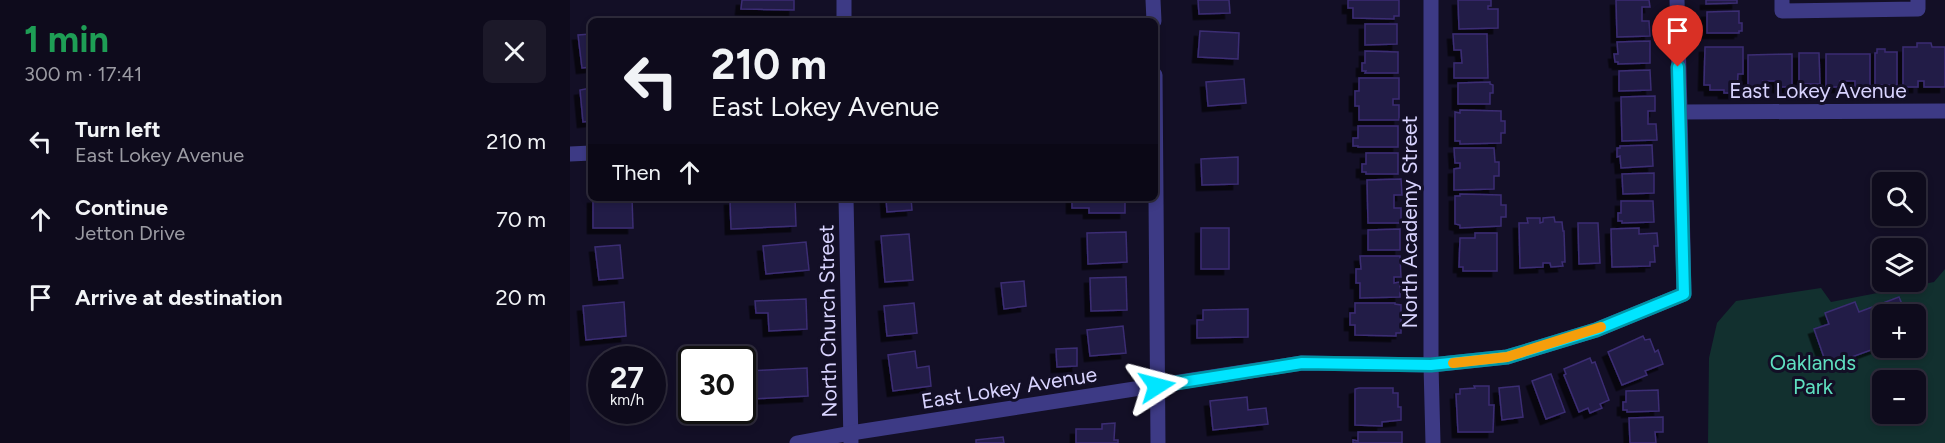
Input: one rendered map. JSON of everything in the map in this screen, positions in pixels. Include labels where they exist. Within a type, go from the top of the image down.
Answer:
[{"type":"street","points":[[844,0],[844,18]]},
{"type":"street","points":[[1153,0],[1154,18]]},
{"type":"street","name":"North Academy Street","points":[[1431,0],[1433,443]]},
{"type":"street","points":[[1677,0],[1680,112]]},
{"type":"street","points":[[1782,0],[1782,11],[1918,9],[1918,0]]},
{"type":"street","name":"East Lokey Avenue","points":[[797,443],[851,438],[1302,363],[1431,365],[1507,357],[1596,330],[1684,294],[1680,112],[1945,111]]},
{"type":"street","points":[[570,154],[588,153]]},
{"type":"street","name":"North Church Street","points":[[846,201],[851,438]]},
{"type":"street","points":[[1156,201],[1158,443]]},
{"type":"green space","name":"Oaklands Park","points":[[1945,269],[1945,443],[1708,443],[1709,358],[1717,323],[1736,301],[1821,288],[1831,302],[1882,292],[1926,292],[1926,284],[1934,282]]},
{"type":"building","points":[[742,0],[794,0],[794,10],[741,9]]},
{"type":"building","points":[[1198,0],[1229,0],[1230,13],[1199,14]]},
{"type":"building","points":[[1348,0],[1399,0],[1399,16],[1394,16],[1394,19],[1353,18],[1353,8],[1348,8]]},
{"type":"building","points":[[1458,0],[1491,0],[1491,6],[1488,6],[1488,9],[1498,9],[1498,28],[1459,29]]},
{"type":"building","points":[[1616,0],[1649,0],[1650,7],[1642,7],[1642,21],[1649,21],[1650,36],[1617,37]]},
{"type":"building","points":[[1706,0],[1737,0],[1737,3],[1706,4]]},
{"type":"building","points":[[1739,11],[1742,31],[1739,33],[1707,33],[1707,12]]},
{"type":"building","points":[[1365,24],[1397,24],[1397,44],[1365,45]]},
{"type":"building","points":[[1200,31],[1239,33],[1238,59],[1198,57]]},
{"type":"building","points":[[588,34],[588,67],[582,68],[578,35]]},
{"type":"building","points":[[1453,34],[1487,34],[1488,78],[1454,78],[1454,63],[1462,63],[1461,50],[1454,50]]},
{"type":"building","points":[[1650,41],[1650,63],[1618,64],[1615,62],[1614,54],[1618,54],[1617,42]]},
{"type":"building","points":[[1917,43],[1931,43],[1932,47],[1945,47],[1945,87],[1924,87],[1924,81],[1918,81],[1918,87],[1903,87],[1903,47],[1917,47]]},
{"type":"building","points":[[1705,47],[1743,47],[1743,74],[1738,74],[1737,93],[1710,90],[1710,85],[1704,85]]},
{"type":"building","points":[[1877,49],[1897,52],[1897,85],[1875,85]]},
{"type":"building","points":[[1365,51],[1398,52],[1398,73],[1365,73],[1366,71],[1362,71]]},
{"type":"building","points":[[1799,53],[1819,53],[1820,84],[1799,84]]},
{"type":"building","points":[[1792,54],[1792,87],[1778,87],[1778,81],[1763,81],[1763,88],[1748,88],[1748,55]]},
{"type":"building","points":[[1826,54],[1870,54],[1870,88],[1855,88],[1855,81],[1840,81],[1840,87],[1826,87]]},
{"type":"building","points":[[1650,70],[1651,90],[1619,91],[1619,71]]},
{"type":"building","points":[[1359,78],[1399,78],[1399,99],[1393,99],[1393,105],[1399,105],[1399,120],[1359,120],[1359,106],[1355,106],[1355,91],[1359,91]]},
{"type":"building","points":[[1244,79],[1246,103],[1208,106],[1206,82]]},
{"type":"building","points":[[1490,82],[1493,85],[1493,93],[1490,93],[1490,104],[1458,104],[1458,83]]},
{"type":"building","points":[[588,89],[588,121],[583,122],[580,90]]},
{"type":"building","points":[[1655,96],[1655,111],[1648,111],[1648,124],[1656,124],[1657,140],[1622,141],[1621,97]]},
{"type":"building","points":[[1460,110],[1501,111],[1501,121],[1505,121],[1505,133],[1501,133],[1501,143],[1460,144],[1460,141],[1455,141],[1455,112],[1460,113]]},
{"type":"building","points":[[1358,126],[1398,126],[1398,147],[1353,146],[1353,138],[1358,138]]},
{"type":"building","points":[[1652,145],[1653,166],[1621,168],[1617,148]]},
{"type":"building","points":[[1454,148],[1494,148],[1495,162],[1499,162],[1499,176],[1494,176],[1494,189],[1454,190],[1454,169],[1460,168],[1460,163],[1455,163]]},
{"type":"building","points":[[1366,153],[1398,153],[1398,174],[1362,172],[1362,164],[1366,164]]},
{"type":"building","points":[[1238,157],[1238,184],[1202,185],[1201,159]]},
{"type":"building","points":[[1654,173],[1654,193],[1623,194],[1622,174]]},
{"type":"building","points":[[1401,179],[1402,195],[1394,195],[1394,208],[1401,208],[1401,223],[1368,223],[1367,180]]},
{"type":"building","points":[[1460,194],[1501,195],[1501,205],[1506,205],[1506,217],[1501,217],[1501,226],[1460,228],[1460,225],[1455,224],[1455,196],[1460,196]]},
{"type":"building","points":[[593,201],[632,201],[633,228],[593,228]]},
{"type":"building","points":[[730,201],[795,201],[796,226],[731,229]]},
{"type":"building","points":[[886,201],[911,201],[912,210],[887,212]]},
{"type":"building","points":[[1072,201],[1125,201],[1125,213],[1089,213],[1089,208],[1072,208]]},
{"type":"building","points":[[1621,201],[1653,201],[1654,222],[1622,223],[1618,221]]},
{"type":"building","points":[[1554,217],[1555,222],[1562,222],[1564,231],[1565,262],[1562,262],[1563,266],[1551,267],[1550,263],[1543,263],[1543,267],[1520,268],[1519,223],[1528,223],[1527,218],[1540,218],[1540,223],[1543,222],[1543,218]]},
{"type":"building","points":[[1578,223],[1598,223],[1600,263],[1579,264]]},
{"type":"building","points":[[1201,228],[1229,228],[1229,269],[1201,269]]},
{"type":"building","points":[[1639,228],[1639,234],[1657,233],[1658,246],[1654,246],[1655,262],[1650,262],[1650,266],[1612,267],[1611,229]]},
{"type":"building","points":[[1400,229],[1400,250],[1368,250],[1368,230]]},
{"type":"building","points":[[1126,232],[1127,262],[1088,264],[1087,233]]},
{"type":"building","points":[[1475,233],[1497,233],[1497,271],[1463,271],[1463,267],[1459,267],[1460,238],[1475,238]]},
{"type":"building","points":[[909,234],[913,280],[885,282],[881,236]]},
{"type":"building","points":[[806,242],[809,270],[766,274],[763,246]]},
{"type":"building","points":[[620,245],[623,278],[599,280],[595,247]]},
{"type":"building","points":[[1360,256],[1400,256],[1401,277],[1394,277],[1394,283],[1400,282],[1400,297],[1360,298],[1360,283],[1356,283],[1356,269],[1361,269]]},
{"type":"building","points":[[1126,277],[1127,310],[1091,311],[1090,278]]},
{"type":"building","points":[[1024,281],[1026,306],[1004,309],[1001,283]]},
{"type":"building","points":[[1899,297],[1902,304],[1880,304]]},
{"type":"building","points":[[806,299],[807,329],[769,331],[768,313],[756,313],[755,301]]},
{"type":"building","points":[[624,302],[626,336],[586,340],[583,306]]},
{"type":"building","points":[[1855,302],[1859,312],[1872,307],[1872,350],[1827,366],[1814,329],[1829,324],[1825,313]]},
{"type":"building","points":[[914,303],[917,333],[887,336],[884,306]]},
{"type":"building","points":[[1355,303],[1401,305],[1401,333],[1396,333],[1396,336],[1355,335],[1355,325],[1350,325],[1350,313],[1355,313]]},
{"type":"building","points":[[1248,309],[1248,337],[1197,338],[1197,320],[1203,320],[1203,310]]},
{"type":"building","points":[[1123,326],[1126,353],[1090,356],[1087,330]]},
{"type":"building","points":[[1643,336],[1645,340],[1650,339],[1655,352],[1658,350],[1663,364],[1645,371],[1647,375],[1622,385],[1608,352]]},
{"type":"building","points":[[1077,348],[1077,366],[1057,367],[1056,349]]},
{"type":"building","points":[[915,351],[917,368],[929,366],[931,386],[893,391],[888,355]]},
{"type":"building","points":[[1590,358],[1592,363],[1595,362],[1609,400],[1600,404],[1602,408],[1590,413],[1588,408],[1579,412],[1564,375],[1566,374],[1564,369]]},
{"type":"building","points":[[807,368],[808,396],[756,399],[756,371]]},
{"type":"building","points":[[1551,374],[1565,412],[1546,419],[1532,381]]},
{"type":"building","points":[[1474,386],[1489,386],[1489,405],[1494,405],[1493,432],[1458,432],[1456,394],[1460,394],[1460,389],[1475,388]]},
{"type":"building","points":[[1519,386],[1523,417],[1502,420],[1499,388]]},
{"type":"building","points":[[1393,388],[1393,393],[1398,393],[1401,420],[1382,422],[1382,426],[1355,425],[1355,389]]},
{"type":"building","points":[[1658,390],[1659,411],[1627,412],[1623,410],[1626,391]]},
{"type":"building","points":[[1247,397],[1248,410],[1266,408],[1268,424],[1213,430],[1210,401]]},
{"type":"building","points":[[1663,417],[1663,432],[1655,432],[1656,443],[1630,443],[1629,418]]},
{"type":"building","points":[[1115,423],[1114,440],[1118,440],[1118,443],[1076,443],[1076,429],[1102,429],[1102,424]]},
{"type":"building","points":[[1358,432],[1402,432],[1402,443],[1353,443],[1353,440],[1358,441]]},
{"type":"building","points":[[1003,437],[1004,443],[976,443],[976,440]]},
{"type":"slow traffic","points":[[1453,363],[1507,357],[1601,327]]},
{"type":"route","points":[[1157,386],[1302,363],[1431,365],[1507,357],[1596,330],[1684,294],[1678,67]]}]
